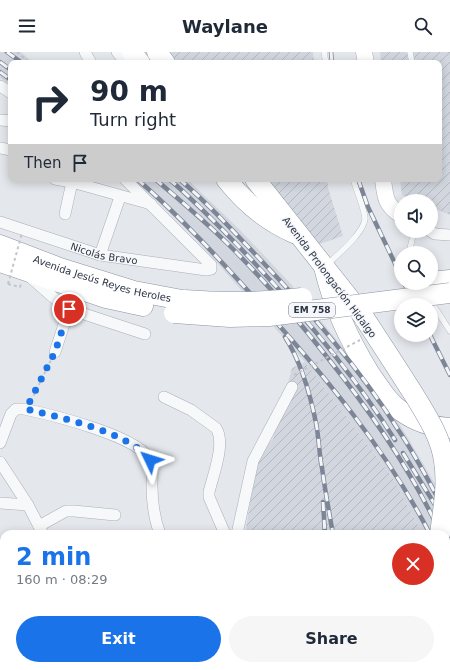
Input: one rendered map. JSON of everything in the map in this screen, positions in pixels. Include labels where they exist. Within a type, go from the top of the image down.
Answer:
[{"type":"highway","points":[[228,182],[243,200],[262,216],[297,234]]},
{"type":"highway","name":"Avenida Prolongación Hidalgo","points":[[257,182],[365,319],[430,421],[440,444],[446,479],[440,530]]},
{"type":"highway","name":"Avenida Jesús Reyes Heroles","points":[[0,245],[60,268],[210,316],[269,316],[444,284]]},
{"type":"highway","name":"Avenida Jesús Reyes Heroles","points":[[0,262],[22,279],[106,298],[178,306],[285,300],[394,287]]},
{"type":"highway","points":[[324,267],[332,297],[342,324],[358,354],[381,390],[393,404],[408,416],[423,423],[445,428]]},
{"type":"street","points":[[65,214],[72,182],[151,204]]},
{"type":"street","points":[[128,182],[151,204]]},
{"type":"street","points":[[383,182],[386,199],[394,210]]},
{"type":"street","points":[[100,255],[120,196]]},
{"type":"street","name":"Nicolás Bravo","points":[[0,222],[100,255],[206,270],[211,269],[211,265],[151,204]]},
{"type":"street","points":[[438,234],[450,235]]},
{"type":"street","points":[[22,279],[35,282],[69,309],[145,334]]},
{"type":"street","points":[[55,352],[69,309]]},
{"type":"street","points":[[238,530],[253,460],[292,387]]},
{"type":"street","points":[[164,397],[191,410],[216,428],[219,432],[220,438],[218,454],[209,497],[224,530]]},
{"type":"street","points":[[0,443],[11,414],[16,409],[24,409],[102,430],[126,442],[146,454],[150,460],[152,468],[153,512],[159,530]]},
{"type":"street","points":[[445,428],[450,447]]},
{"type":"street","points":[[0,462],[28,505],[41,530],[66,512],[74,511],[115,515]]},
{"type":"street","points":[[0,503],[28,505]]},
{"type":"lane","points":[[324,267],[354,238],[363,225],[365,218],[354,182]]},
{"type":"lane","points":[[424,290],[450,331]]},
{"type":"path","points":[[17,52],[26,60]]},
{"type":"path","points":[[22,233],[8,284],[22,279]]},
{"type":"path","points":[[294,375],[360,340]]},
{"type":"path","points":[[24,409],[55,352]]},
{"type":"shaded area","points":[[0,52],[21,52],[30,60],[8,60],[8,83],[0,78]]},
{"type":"shaded area","points":[[170,52],[313,52],[314,60],[176,60]]},
{"type":"shaded area","points":[[380,52],[450,52],[450,215],[438,210],[438,194],[402,194],[400,182],[442,182],[442,60],[381,60]]},
{"type":"shaded area","points":[[135,182],[190,182],[240,230],[290,283],[354,361],[393,413],[441,494],[450,505],[450,530],[421,530],[392,477],[305,362],[196,239]]},
{"type":"shaded area","points":[[267,182],[327,182],[343,236],[320,244],[304,229]]},
{"type":"shaded area","points":[[305,362],[392,477],[421,530],[246,530],[258,457],[273,439],[292,368]]},
{"type":"railway","points":[[7,52],[18,60]]},
{"type":"railway","points":[[331,52],[332,60]]},
{"type":"railway","points":[[0,62],[8,68]]},
{"type":"railway","points":[[0,72],[8,78]]},
{"type":"railway","points":[[140,182],[185,224],[216,256],[307,358],[374,443],[394,472],[428,530]]},
{"type":"railway","points":[[158,182],[203,221],[244,260],[316,343],[359,399],[389,442],[417,487],[439,530]]},
{"type":"railway","points":[[172,182],[228,236],[267,277],[326,344],[362,391],[395,440]]},
{"type":"railway","points":[[182,182],[219,216],[275,276],[314,318],[350,362],[384,407],[419,464],[450,520]]},
{"type":"railway","points":[[359,182],[368,207],[394,261]]},
{"type":"railway","points":[[408,290],[412,298]]},
{"type":"railway","points":[[285,337],[296,357],[311,400],[317,429],[332,530]]},
{"type":"railway","points":[[434,342],[450,375]]},
{"type":"railway","points":[[403,453],[437,508],[447,530]]},
{"type":"railway","points":[[323,502],[325,530]]},
{"type":"route","points":[[69,309],[55,352],[26,409],[102,430],[140,450],[146,454],[150,460]]}]
